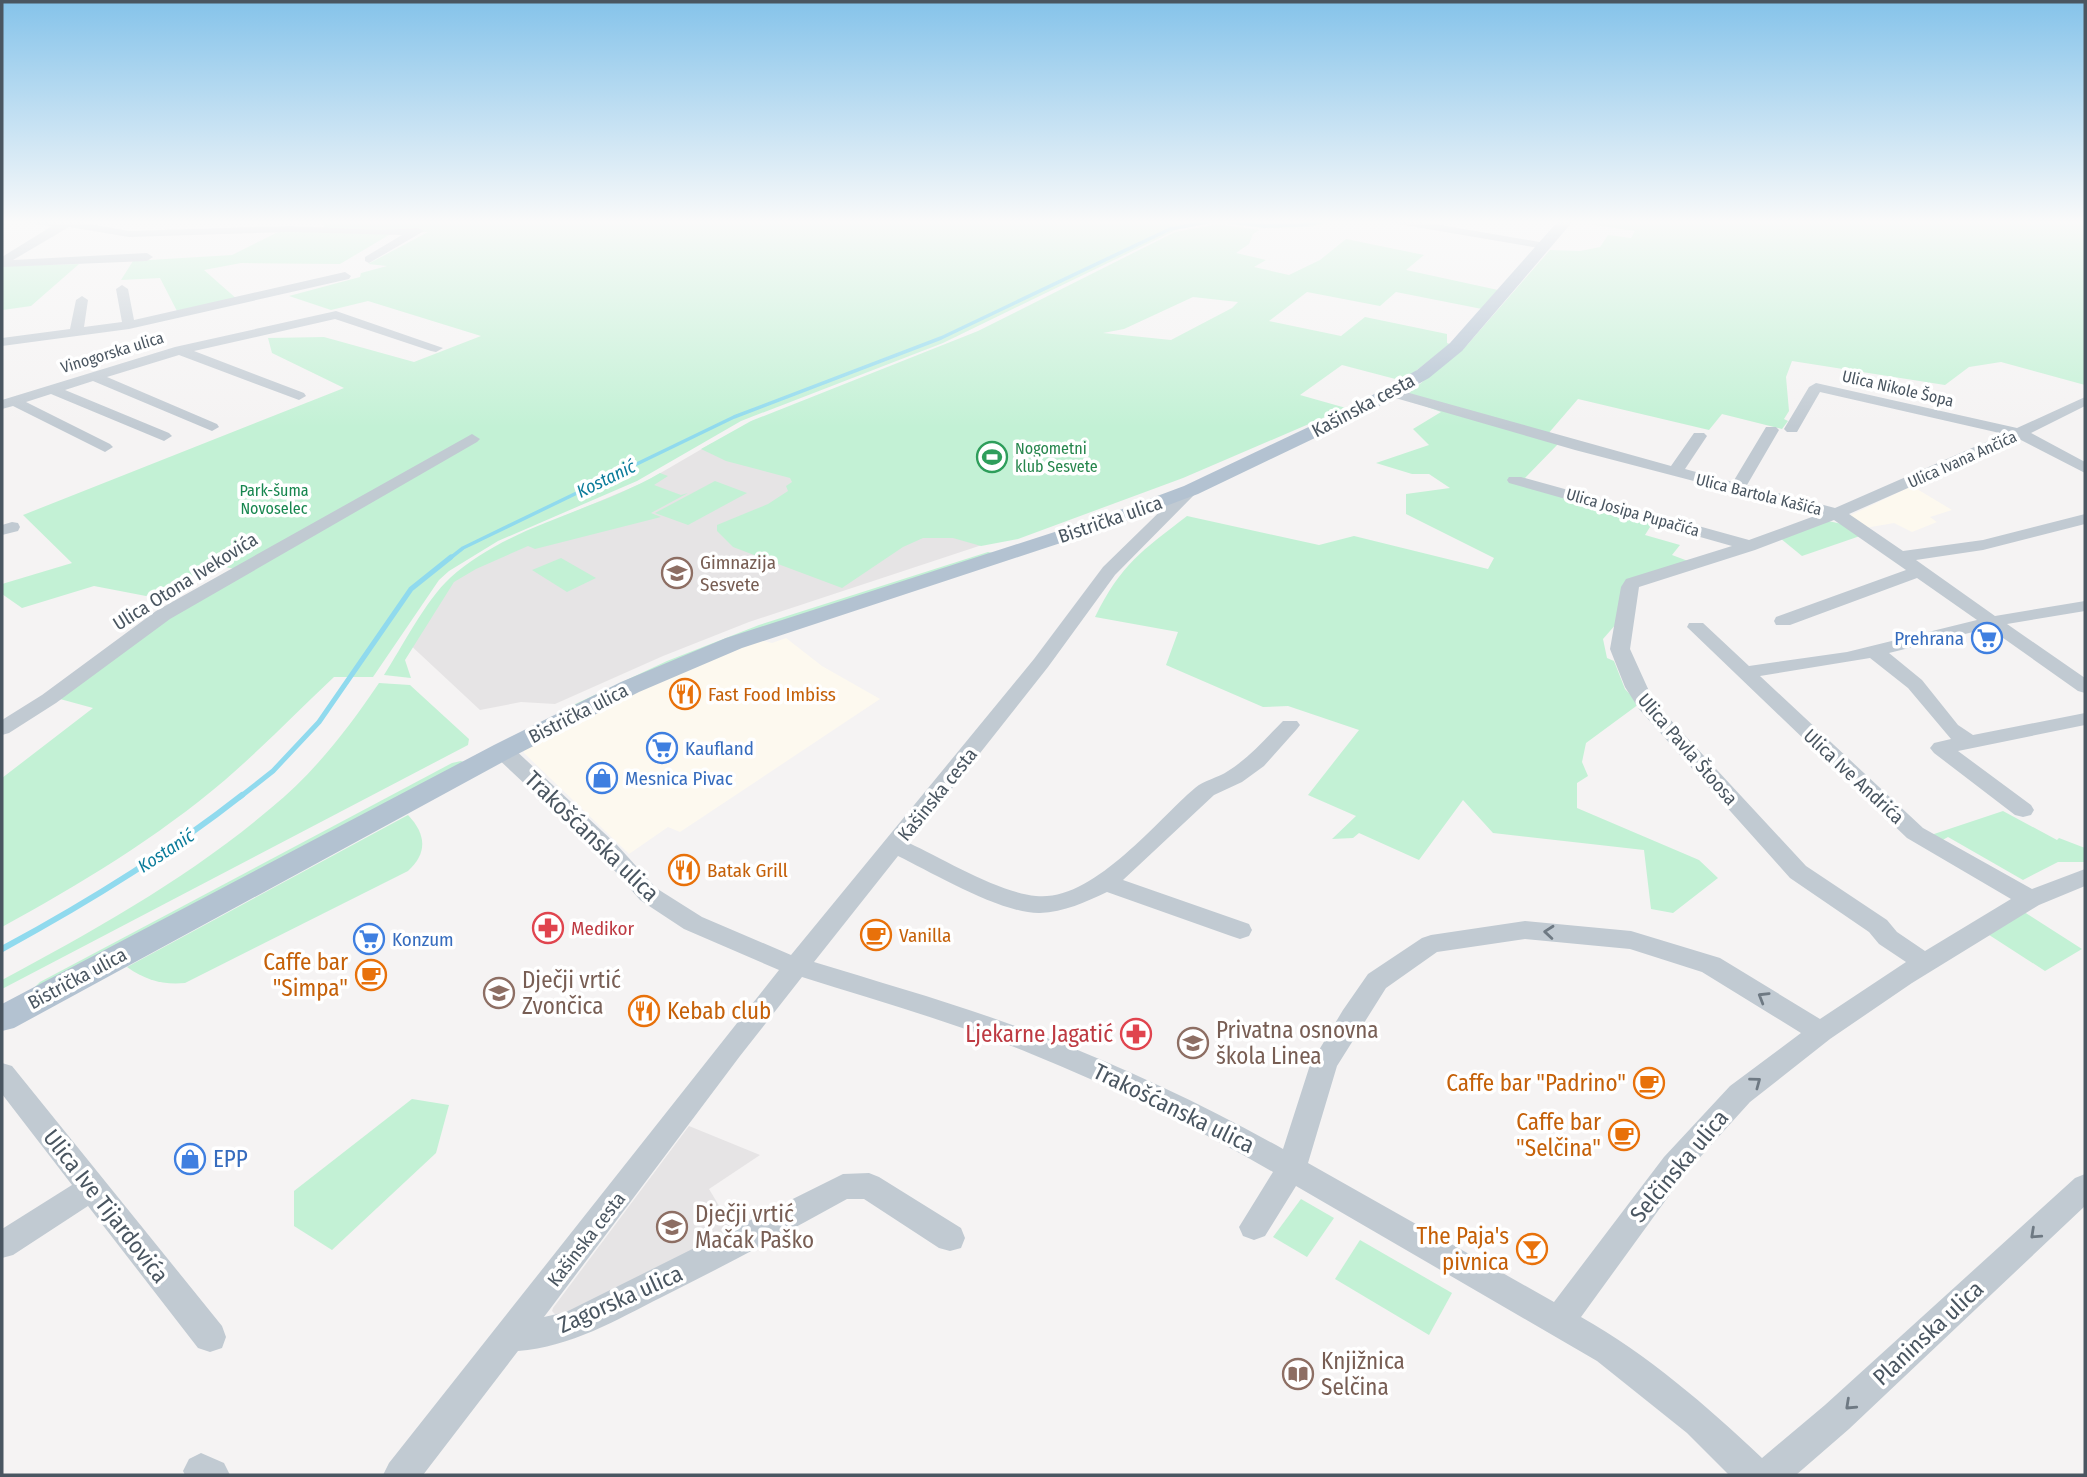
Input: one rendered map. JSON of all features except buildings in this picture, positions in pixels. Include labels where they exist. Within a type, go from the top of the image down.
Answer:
[{"type":"main road","name":"Kašinska cesta","points":[[1191,490],[1423,374],[1456,347],[1507,289]]},
{"type":"main road","name":"Bistrička ulica","points":[[2,1020],[503,751],[630,687],[734,643],[1108,521],[1191,490]]},
{"type":"street","points":[[122,289],[130,325]]},
{"type":"street","points":[[2,342],[130,325],[288,289]]},
{"type":"street","points":[[76,333],[82,300]]},
{"type":"street","name":"Vinogorska ulica","points":[[9,403],[180,350],[320,317],[336,315],[436,348]]},
{"type":"street","points":[[180,350],[299,396]]},
{"type":"street","points":[[92,376],[212,427]]},
{"type":"street","name":"Ulica Nikole Šopa","points":[[1792,429],[1816,387],[2018,434]]},
{"type":"street","points":[[50,389],[164,436]]},
{"type":"street","name":"Ulica Bartola Kašića","points":[[1390,392],[1463,415],[1837,515],[2085,687]]},
{"type":"street","name":"Ulica Ivana Ančića","points":[[1837,515],[2085,401]]},
{"type":"street","points":[[9,403],[105,447]]},
{"type":"street","points":[[1738,487],[1771,430]]},
{"type":"street","points":[[2018,434],[2085,468]]},
{"type":"street","points":[[1675,472],[1699,436]]},
{"type":"street","name":"Ulica Otona Ivekovića","points":[[2,729],[41,705],[163,615],[472,439]]},
{"type":"street","name":"Ulica Josipa Pupačića","points":[[1515,480],[1750,546]]},
{"type":"street","name":"Kašinska cesta","points":[[401,1475],[796,966],[1041,663],[1122,556],[1191,490]]},
{"type":"street","name":"Ulica Pavla Štoosa","points":[[1837,515],[1632,583],[1619,649],[1634,687],[1646,705],[1798,872],[1878,926],[1888,938],[1925,963]]},
{"type":"street","points":[[1900,557],[1983,545],[2085,519]]},
{"type":"street","points":[[1783,621],[1919,571]]},
{"type":"street","points":[[1745,672],[1875,652],[1993,623],[2085,606]]},
{"type":"street","name":"Ulica Ive Andrića","points":[[1696,627],[1914,833],[2031,899]]},
{"type":"street","points":[[1875,652],[1915,684],[1951,729],[1968,742]]},
{"type":"street","points":[[2023,810],[1941,748],[2085,719]]},
{"type":"street","points":[[895,846],[1007,898],[1038,905],[1068,900],[1106,883],[1206,790],[1245,769],[1290,725]]},
{"type":"street","name":"Trakošćanska ulica","points":[[503,751],[593,835],[648,894],[679,915],[721,938],[796,966],[945,1012],[1038,1045],[1141,1090],[1292,1167],[1559,1321],[1640,1372],[1699,1421],[1754,1475]]},
{"type":"street","name":"Selčinska ulica","points":[[1559,1321],[1674,1166],[1741,1094],[1821,1032],[1925,963],[2031,899],[2085,877]]},
{"type":"street","points":[[1106,883],[1240,930]]},
{"type":"street","points":[[1254,1227],[1292,1167],[1324,1065],[1352,1017],[1377,982],[1431,944],[1525,930],[1631,940],[1711,965],[1821,1032]]},
{"type":"street","name":"Ulica Ive Tijardovića","points":[[2,1074],[210,1337]]},
{"type":"street","name":"Zagorska ulica","points":[[508,1337],[534,1335],[570,1326],[719,1253],[843,1187],[869,1186],[950,1238]]},
{"type":"street","points":[[2,1245],[93,1187]]},
{"type":"street","name":"Planinska ulica","points":[[1769,1475],[1837,1417],[2085,1187]]},
{"type":"shaded area","name":"Gimnazija Sesvete","points":[[712,443],[985,544],[749,622],[663,656],[555,704],[521,702],[480,710],[406,641],[444,585],[476,560],[538,527],[645,482]]},
{"type":"shaded area","points":[[1912,486],[1952,510],[1930,517],[1937,522],[1912,532],[1894,523],[1865,528],[1849,516]]},
{"type":"shaded area","points":[[786,638],[822,666],[880,699],[680,832],[668,827],[629,854],[524,753],[523,749],[583,714],[760,640],[772,643]]},
{"type":"shaded area","name":"Dječji vrtić Mačak Paško","points":[[689,1126],[760,1155],[709,1189],[736,1234],[565,1315],[557,1316],[552,1311],[553,1308]]},
{"type":"green space","points":[[2,289],[51,289],[31,306],[2,312]]},
{"type":"green space","points":[[166,289],[225,289],[238,300],[178,313]]},
{"type":"green space","name":"Park-šuma Novoselec","points":[[315,289],[1054,289],[943,343],[741,421],[637,481],[498,541],[439,580],[373,677],[334,677],[239,767],[173,821],[89,877],[2,927],[2,778],[93,708],[60,699],[147,631],[247,572],[217,565],[146,596],[94,586],[22,608],[2,594],[2,584],[72,563],[23,515],[344,388],[272,353],[268,338],[324,337],[414,362],[481,336],[368,301],[331,310],[289,296]]},
{"type":"green space","name":"Nogometni klub Sesvete","points":[[1062,289],[1498,290],[1482,309],[1396,292],[1380,306],[1307,292],[1269,321],[1341,336],[1365,317],[1447,334],[1447,343],[1450,344],[1403,381],[1342,365],[1300,395],[1346,408],[1183,478],[1018,539],[981,546],[953,538],[923,538],[903,547],[842,588],[733,547],[717,531],[717,525],[768,504],[788,491],[786,486],[792,482],[790,478],[726,461],[701,449],[751,421],[978,331]],"holes":[[[1193,297],[1238,302],[1232,308],[1171,340],[1103,333],[1124,329]]]},
{"type":"green space","points":[[1516,289],[2085,289],[2085,385],[2001,362],[1969,367],[1945,385],[1792,361],[1786,377],[1789,411],[1784,419],[1788,421],[1782,429],[1722,414],[1709,430],[1578,399],[1547,435],[1558,444],[1523,480],[1655,519],[1645,535],[1680,545],[1672,555],[1688,561],[1629,579],[1617,623],[1603,639],[1607,658],[1614,661],[1625,689],[1639,704],[1586,743],[1582,762],[1588,776],[1577,783],[1577,808],[1699,860],[1718,878],[1673,913],[1651,909],[1644,850],[1493,833],[1463,800],[1419,860],[1359,833],[1353,838],[1332,839],[1356,816],[1308,795],[1359,730],[1288,706],[1263,707],[1166,665],[1178,632],[1095,617],[1114,584],[1134,560],[1187,516],[1319,545],[1354,536],[1488,569],[1494,558],[1406,514],[1406,494],[1450,488],[1429,474],[1412,474],[1376,463],[1429,445],[1413,429],[1441,412],[1403,398],[1468,344]]},
{"type":"green space","points":[[660,473],[668,476],[654,485],[681,495],[688,493],[651,513],[661,517],[535,549],[528,546],[476,569],[454,582],[405,660],[411,678],[384,675],[432,598],[450,578],[473,560],[524,532],[634,487]]},
{"type":"green space","points":[[715,481],[747,493],[688,525],[655,513]]},
{"type":"green space","points":[[1828,521],[1842,524],[1860,536],[1802,556],[1780,538]]},
{"type":"green space","points":[[988,552],[993,553],[570,709],[569,707],[667,661],[759,625]]},
{"type":"green space","points":[[561,558],[596,578],[567,592],[532,570]]},
{"type":"green space","points":[[379,683],[410,685],[469,739],[468,745],[2,989],[2,980],[107,922],[175,880],[271,808],[330,750]]},
{"type":"green space","points":[[452,763],[466,763],[33,989],[40,982]]},
{"type":"green space","points":[[2003,811],[2057,840],[2059,838],[2085,848],[2085,862],[2058,862],[2023,880],[1948,837],[1939,842],[1928,836]]},
{"type":"green space","points":[[408,815],[421,836],[422,850],[408,871],[185,983],[154,981],[127,967]]},
{"type":"green space","points":[[2021,910],[2082,949],[2045,971],[1983,931]]},
{"type":"green space","points":[[412,1099],[449,1105],[436,1153],[332,1250],[294,1226],[294,1191]]},
{"type":"green space","points":[[1301,1199],[1334,1218],[1307,1257],[1273,1237]]},
{"type":"green space","points":[[1360,1240],[1452,1293],[1429,1335],[1335,1279]]},
{"type":"waterway","name":"Kostanić","points":[[449,559],[463,548],[734,417],[941,338],[1044,289]]},
{"type":"waterway","name":"Kostanić","points":[[240,797],[273,771],[319,722],[411,589],[451,557]]},
{"type":"waterway","name":"Kostanić","points":[[2,949],[125,877],[185,838],[242,795]]},
{"type":"place","name":"Nogometni klub Sesvete","points":[[992,457]]},
{"type":"place","name":"Gimnazija Sesvete","points":[[677,573]]},
{"type":"place","name":"Prehrana","points":[[1987,638]]},
{"type":"place","name":"Fast Food Imbiss","points":[[685,694]]},
{"type":"place","name":"Kaufland","points":[[662,748]]},
{"type":"place","name":"Mesnica Pivac","points":[[602,778]]},
{"type":"place","name":"Batak Grill","points":[[684,870]]},
{"type":"place","name":"Medikor","points":[[548,928]]},
{"type":"place","name":"Vanilla","points":[[876,935]]},
{"type":"place","name":"Konzum","points":[[369,939]]},
{"type":"place","name":"Caffe bar \"Simpa\"","points":[[371,975]]},
{"type":"place","name":"Dječji vrtić Zvončica","points":[[499,993]]},
{"type":"place","name":"Kebab club","points":[[644,1011]]},
{"type":"place","name":"Ljekarne Jagatić","points":[[1136,1034]]},
{"type":"place","name":"Privatna osnovna škola Linea","points":[[1193,1043]]},
{"type":"place","name":"Caffe bar \"Padrino\"","points":[[1649,1083]]},
{"type":"place","name":"Caffe bar \"Selčina\"","points":[[1624,1135]]},
{"type":"place","name":"EPP","points":[[190,1159]]},
{"type":"place","name":"Dječji vrtić Mačak Paško","points":[[672,1227]]},
{"type":"place","name":"The Paja's pivnica","points":[[1532,1249]]},
{"type":"place","name":"Knjižnica Selčina","points":[[1298,1374]]}]
